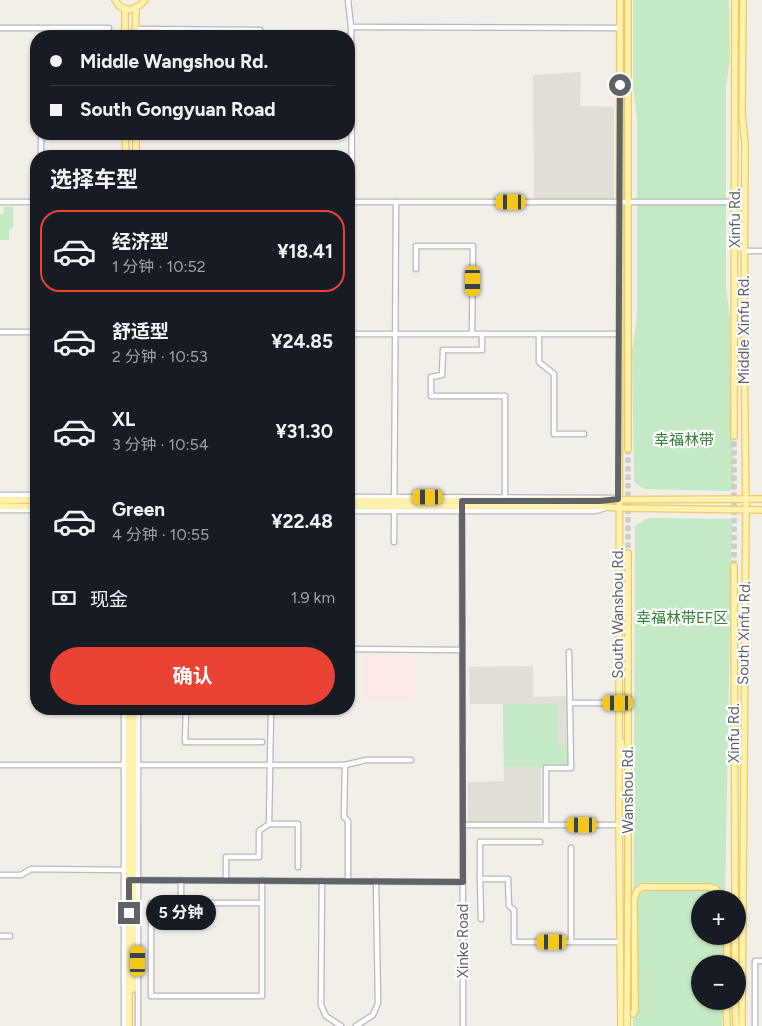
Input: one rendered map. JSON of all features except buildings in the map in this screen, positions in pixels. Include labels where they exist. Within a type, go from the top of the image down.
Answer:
[{"type":"main road","points":[[115,0],[125,9],[136,8],[145,0]]},
{"type":"main road","points":[[620,0],[620,258]]},
{"type":"main road","points":[[628,0],[628,449]]},
{"type":"main road","name":"Xinfu Rd.","points":[[734,436],[735,0]]},
{"type":"main road","name":"Middle Xinfu Rd.","points":[[743,0],[746,510]]},
{"type":"main road","points":[[136,8],[136,30]]},
{"type":"main road","points":[[125,9],[125,30]]},
{"type":"main road","points":[[620,258],[629,218]]},
{"type":"main road","name":"South Wanshou Rd.","points":[[620,258],[618,334],[618,724],[622,1026]]},
{"type":"main road","points":[[462,504],[618,499],[762,499]]},
{"type":"main road","points":[[0,500],[30,500]]},
{"type":"main road","points":[[355,501],[395,504]]},
{"type":"main road","points":[[355,506],[462,504],[762,510]]},
{"type":"main road","points":[[0,508],[30,508]]},
{"type":"main road","name":"South Xinfu Rd.","points":[[742,1026],[746,510]]},
{"type":"main road","name":"Wanshou Rd.","points":[[627,1026],[628,553]]},
{"type":"main road","name":"Xinfu Rd.","points":[[734,566],[735,890]]},
{"type":"main road","points":[[129,715],[131,764],[131,1026]]},
{"type":"main road","points":[[131,880],[127,870],[134,715]]},
{"type":"main road","points":[[618,724],[628,780]]},
{"type":"main road","points":[[734,730],[743,763]]},
{"type":"main road","points":[[621,1014],[632,1014],[635,1011],[634,900],[637,891],[642,887],[710,887],[717,890]]},
{"type":"main road","points":[[726,1010],[727,1026]]},
{"type":"main road","points":[[736,1010],[736,1026]]},
{"type":"street","points":[[348,0],[351,30]]},
{"type":"street","points":[[351,27],[620,28]]},
{"type":"street","points":[[0,28],[109,28]]},
{"type":"street","points":[[0,202],[30,202]]},
{"type":"street","points":[[355,202],[744,202]]},
{"type":"street","points":[[394,542],[396,202]]},
{"type":"street","points":[[416,269],[416,246],[473,246],[472,334]]},
{"type":"street","points":[[744,250],[762,251]]},
{"type":"street","points":[[0,332],[30,332]]},
{"type":"street","points":[[355,334],[618,334]]},
{"type":"street","points":[[482,334],[482,350],[443,350],[442,375],[432,377],[431,396],[505,396],[505,497]]},
{"type":"street","points":[[538,334],[539,362],[554,374],[554,434],[584,434]]},
{"type":"street","points":[[0,494],[30,494]]},
{"type":"street","points":[[355,498],[395,504],[462,504],[505,497],[609,497],[618,499]]},
{"type":"street","points":[[355,511],[395,504]]},
{"type":"street","name":"Xinke Road","points":[[462,504],[463,1026]]},
{"type":"street","points":[[355,649],[462,650]]},
{"type":"street","points":[[546,825],[546,768],[571,768],[569,652]]},
{"type":"street","points":[[570,704],[618,703]]},
{"type":"street","points":[[125,715],[131,764]]},
{"type":"street","points":[[131,764],[137,715]]},
{"type":"street","points":[[186,715],[186,742],[262,742]]},
{"type":"street","points":[[269,824],[271,715]]},
{"type":"street","points":[[0,765],[270,766],[344,765],[366,760],[411,760]]},
{"type":"street","points":[[344,765],[344,817],[348,821],[348,881]]},
{"type":"street","points":[[226,880],[226,857],[259,858],[259,831],[269,824],[298,824],[298,867]]},
{"type":"street","points":[[463,825],[619,825]]},
{"type":"street","points":[[480,919],[480,842],[540,842]]},
{"type":"street","points":[[571,848],[571,942]]},
{"type":"street","points":[[0,875],[21,875],[31,869],[127,870]]},
{"type":"street","points":[[480,879],[508,879],[509,906],[514,910],[514,942],[620,942]]},
{"type":"street","points":[[131,880],[463,882]]},
{"type":"street","points":[[124,1026],[131,880]]},
{"type":"street","points":[[131,880],[138,1026]]},
{"type":"street","points":[[181,880],[181,903]]},
{"type":"street","points":[[262,880],[262,903],[262,996],[151,996],[151,903],[262,903]]},
{"type":"street","points":[[322,881],[321,1005],[326,1016],[341,1026]]},
{"type":"street","points":[[356,1026],[373,1015],[378,1003],[376,881]]},
{"type":"street","points":[[0,936],[10,936]]},
{"type":"street","points":[[755,1026],[755,961],[762,961]]},
{"type":"shaded area","points":[[581,72],[580,106],[614,107],[614,199],[534,199],[533,75]]},
{"type":"shaded area","points":[[364,655],[414,655],[414,701],[364,701]]},
{"type":"shaded area","points":[[533,666],[533,697],[567,696],[568,767],[541,767],[541,823],[468,822],[468,782],[504,781],[503,704],[470,704],[469,667]]},
{"type":"green space","name":"幸福林带","points":[[633,0],[729,0],[730,58],[726,88],[726,287],[730,319],[730,401],[733,405],[734,487],[729,491],[644,489],[634,482],[632,351],[637,316],[637,119],[633,88]]},
{"type":"green space","points":[[4,207],[13,207],[13,228],[9,229],[9,240],[0,240],[0,214],[3,214]]},
{"type":"green space","name":"幸福林带EF区","points":[[648,518],[732,519],[725,890],[691,890],[691,945],[724,945],[724,955],[691,955],[691,1010],[723,1010],[722,1026],[633,1026],[635,526]]},
{"type":"green space","points":[[503,704],[558,704],[558,745],[568,745],[568,767],[504,767]]},
{"type":"tunnel","points":[[734,436],[734,566]]},
{"type":"tunnel","points":[[628,449],[628,553]]},
{"type":"route","points":[[129,913],[129,880],[463,882],[462,501],[600,501],[618,499],[620,85]]}]
